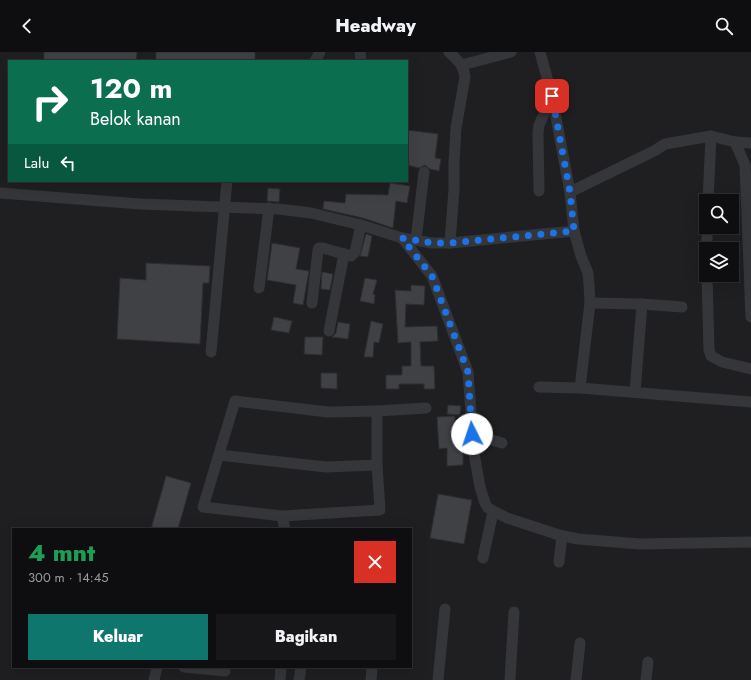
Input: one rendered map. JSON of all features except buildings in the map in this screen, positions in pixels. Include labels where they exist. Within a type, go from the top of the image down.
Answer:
[{"type":"street","points":[[449,52],[462,65],[465,77],[456,128],[450,243]]},
{"type":"street","points":[[462,65],[511,52]]},
{"type":"street","points":[[540,52],[546,80],[552,96],[570,192],[574,231],[581,256],[588,273],[590,303],[580,388]]},
{"type":"street","points":[[539,191],[538,133],[539,126],[552,96]]},
{"type":"street","points":[[570,192],[654,151],[665,144],[710,136],[735,142],[751,143]]},
{"type":"street","points":[[708,194],[710,136]]},
{"type":"street","points":[[735,142],[745,165],[751,316]]},
{"type":"street","points":[[416,240],[424,172]]},
{"type":"street","points":[[211,352],[227,182]]},
{"type":"street","points":[[0,194],[132,204],[269,208],[311,213],[361,225],[402,238],[432,243],[450,243],[574,231]]},
{"type":"street","points":[[259,288],[269,208]]},
{"type":"street","points":[[312,303],[319,248],[351,256],[355,252],[361,225]]},
{"type":"street","points":[[402,238],[432,276],[468,372],[474,454],[480,487],[488,508],[507,518],[562,536],[594,541],[640,544],[751,542]]},
{"type":"street","points":[[329,331],[344,254]]},
{"type":"street","points":[[707,282],[709,350],[711,356],[722,362],[751,369]]},
{"type":"street","points":[[590,303],[642,304],[682,307]]},
{"type":"street","points":[[635,392],[642,304]]},
{"type":"street","points":[[539,387],[580,388],[751,402]]},
{"type":"street","points":[[377,411],[377,465],[380,510],[282,516],[203,507],[235,401],[328,412],[426,408]]},
{"type":"street","points":[[472,434],[502,443]]},
{"type":"street","points":[[219,455],[326,467],[377,465]]},
{"type":"street","points":[[483,558],[494,512]]},
{"type":"street","points":[[282,516],[285,528]]},
{"type":"street","points":[[559,562],[562,536]]},
{"type":"street","points":[[438,680],[445,609]]},
{"type":"street","points":[[510,680],[514,612]]},
{"type":"street","points":[[576,680],[580,643]]},
{"type":"street","points":[[646,680],[648,662]]},
{"type":"street","points":[[154,680],[157,668]]},
{"type":"street","points":[[191,668],[225,673]]},
{"type":"street","points":[[280,680],[281,668]]},
{"type":"street","points":[[299,680],[301,668]]},
{"type":"street","points":[[371,680],[372,668]]},
{"type":"shaded area","points":[[0,52],[751,52],[751,680],[0,680]]},
{"type":"route","points":[[472,434],[468,372],[432,276],[402,238],[432,243],[450,243],[574,231],[570,192],[552,96]]}]
